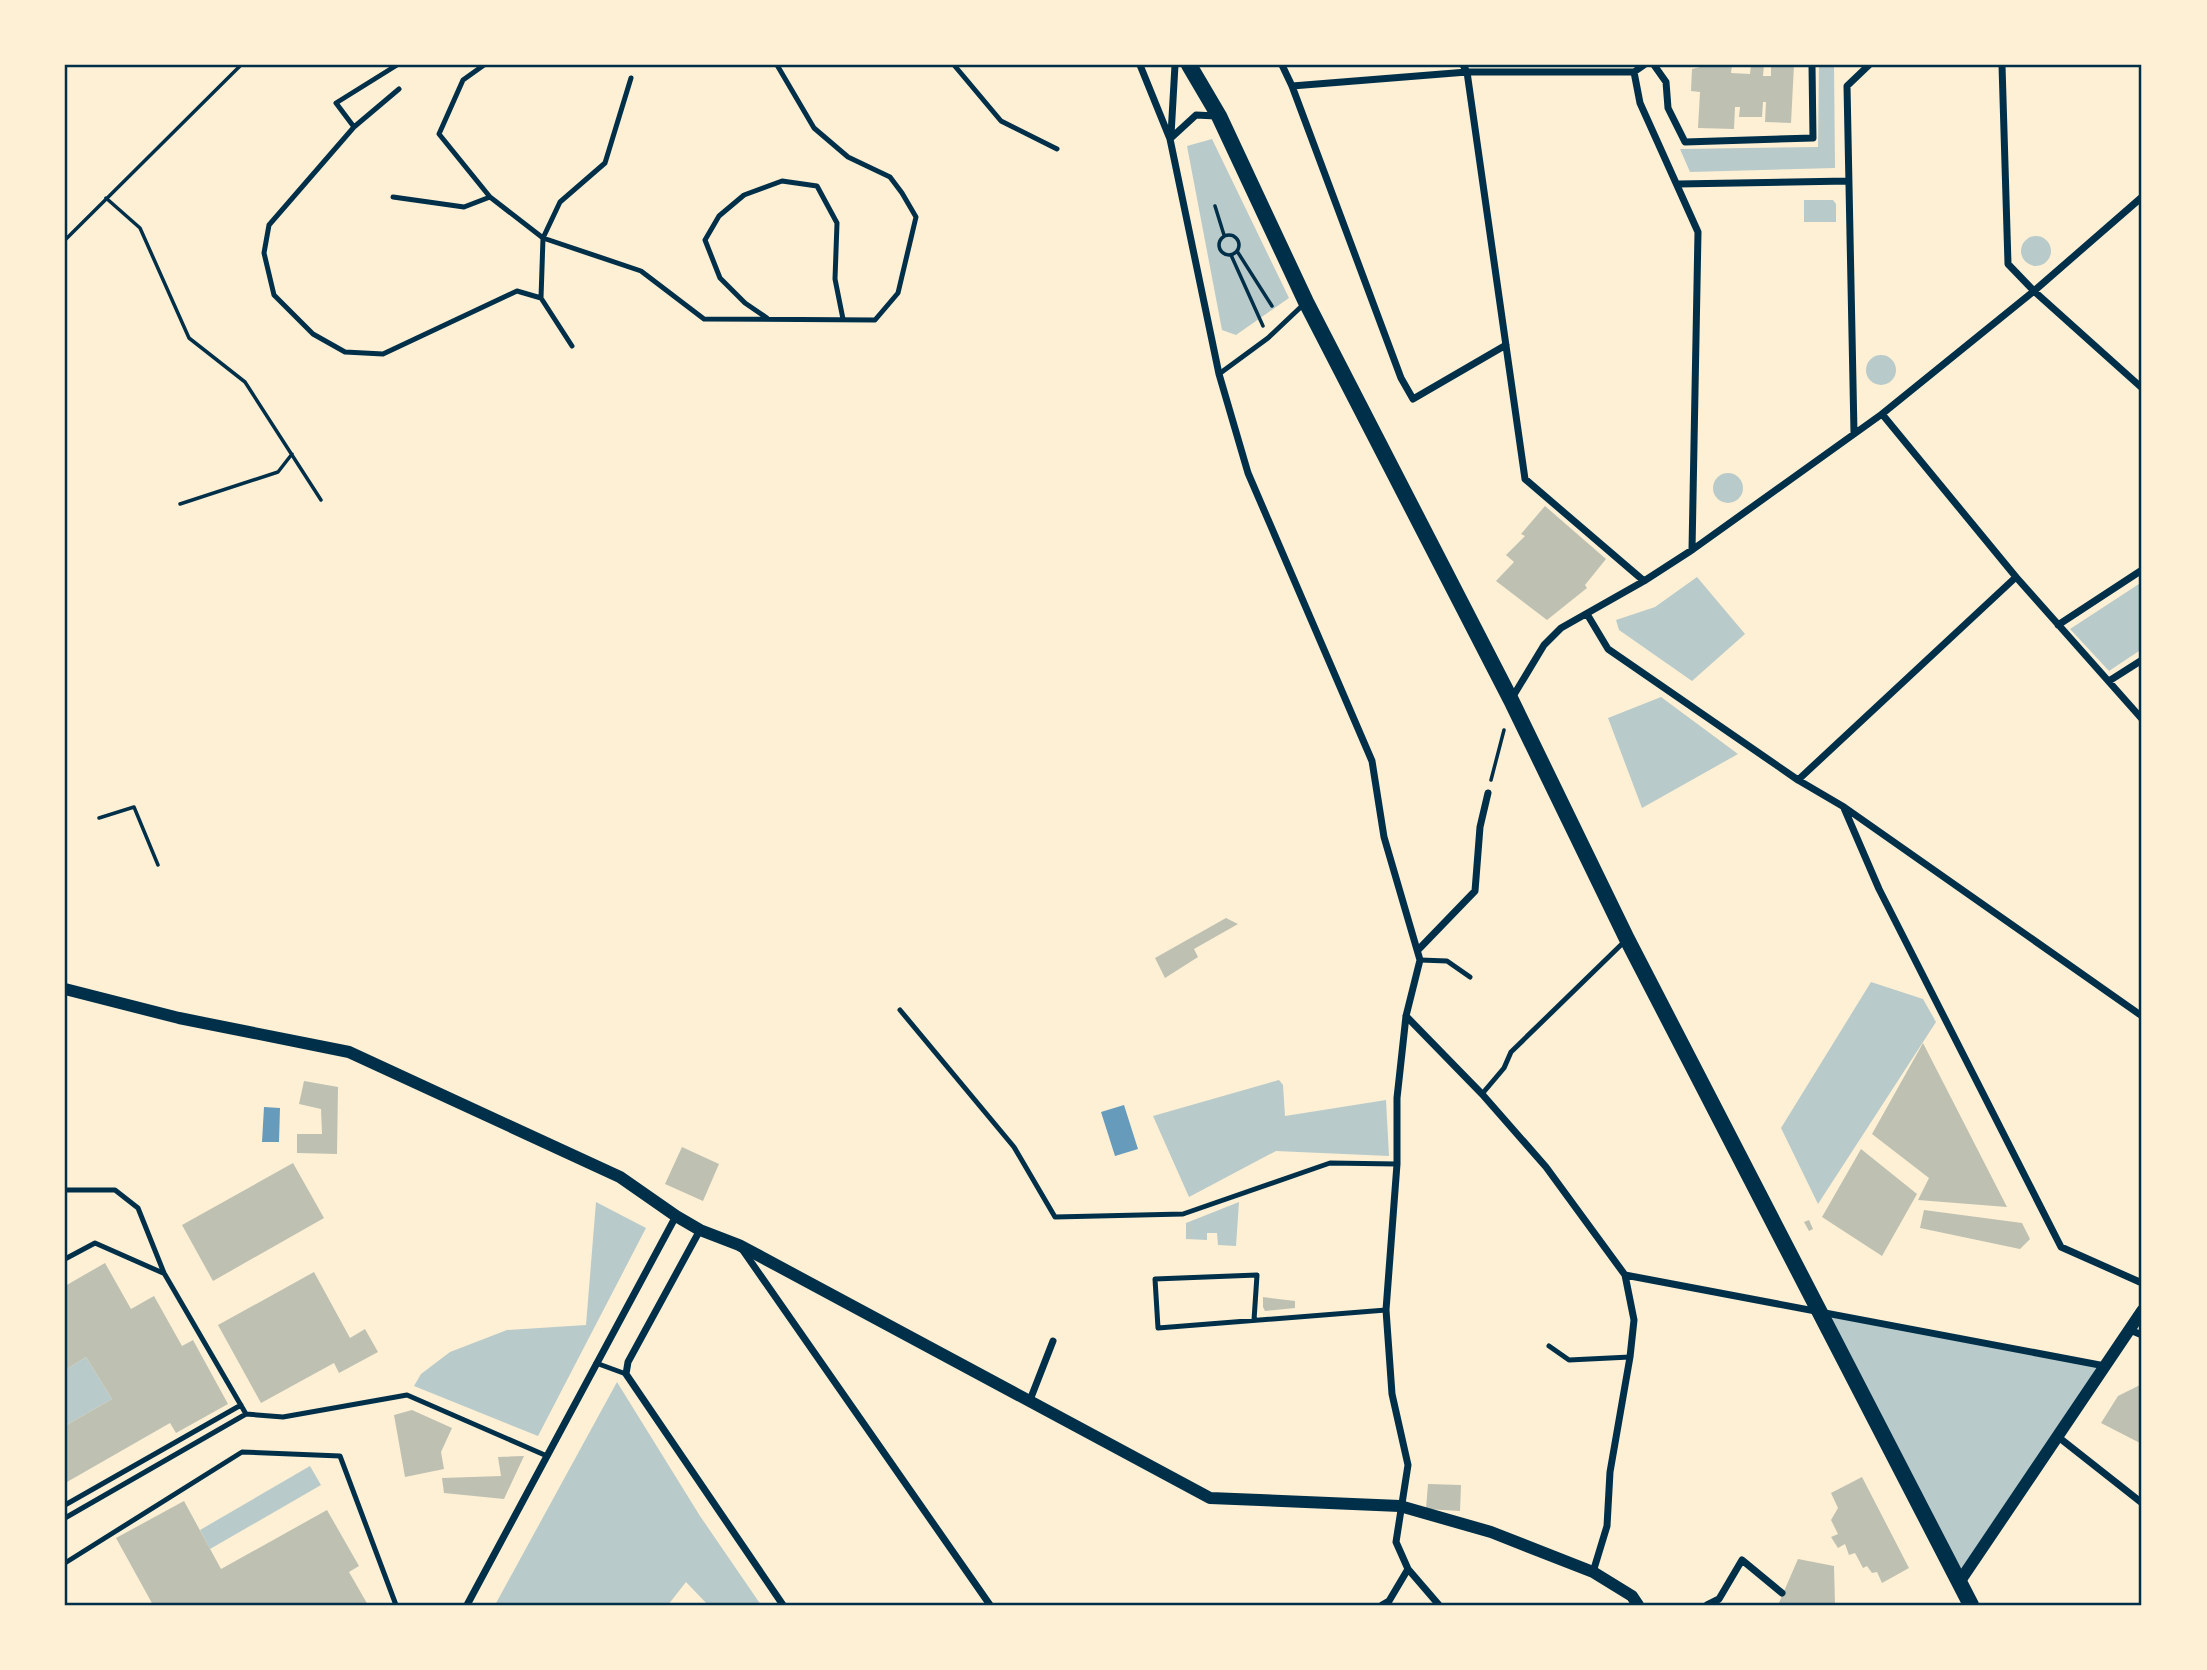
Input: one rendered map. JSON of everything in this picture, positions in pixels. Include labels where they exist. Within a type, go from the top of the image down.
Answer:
[{"type":"main road","points":[[1189,65],[1219,116],[1306,302],[1511,700],[1627,939],[1971,1605]]},
{"type":"street","points":[[1140,65],[1170,139],[1219,374],[1248,473],[1372,761],[1384,837],[1420,960],[1406,1016],[1397,1098],[1397,1164],[1386,1310],[1392,1394],[1408,1465],[1396,1542],[1408,1569],[1439,1605]]},
{"type":"street","points":[[1170,139],[1175,65]]},
{"type":"street","points":[[1282,65],[1401,378],[1413,399],[1506,345]]},
{"type":"street","points":[[1292,86],[1465,68],[1634,72],[1644,65]]},
{"type":"street","points":[[1654,65],[1666,82],[1668,108],[1685,142],[1813,138],[1812,65]]},
{"type":"street","points":[[1854,433],[1847,86],[1869,65]]},
{"type":"street","points":[[2002,65],[2008,264],[2034,291],[2142,388]]},
{"type":"street","points":[[1465,68],[1525,479],[1644,581]]},
{"type":"street","points":[[1634,72],[1640,103],[1698,232],[1692,550]]},
{"type":"street","points":[[1170,139],[1195,115],[1219,116]]},
{"type":"street","points":[[1678,184],[1848,181]]},
{"type":"street","points":[[1511,700],[1544,645],[1561,628],[1692,550],[1882,414],[2034,291],[2142,197]]},
{"type":"street","points":[[1882,414],[2016,577],[2142,719]]},
{"type":"street","points":[[2058,625],[2142,570]]},
{"type":"street","points":[[1798,780],[2016,577]]},
{"type":"street","points":[[1587,614],[1608,649],[1798,780],[1844,807],[2142,1016]]},
{"type":"street","points":[[2109,681],[2142,660]]},
{"type":"street","points":[[1418,950],[1475,891],[1480,827],[1488,793]]},
{"type":"street","points":[[1844,807],[1879,889],[2060,1247],[2142,1283]]},
{"type":"street","points":[[65,989],[179,1018],[349,1052],[620,1177],[700,1230],[739,1245],[1210,1498],[1400,1506],[1490,1532],[1593,1572],[1632,1596],[1638,1605]]},
{"type":"street","points":[[1406,1016],[1482,1094],[1546,1167],[1625,1275],[1634,1320],[1610,1472],[1607,1527],[1593,1572]]},
{"type":"street","points":[[467,1605],[676,1216]]},
{"type":"street","points":[[700,1230],[628,1362],[626,1374],[783,1605]]},
{"type":"street","points":[[739,1245],[990,1605]]},
{"type":"street","points":[[1625,1275],[2105,1366]]},
{"type":"street","points":[[1960,1581],[2105,1366],[2136,1333],[2142,1311]]},
{"type":"street","points":[[1030,1400],[1053,1341]]},
{"type":"street","points":[[2057,1436],[2142,1503]]},
{"type":"street","points":[[1707,1605],[1719,1599],[1742,1560],[1782,1593]]},
{"type":"street","points":[[1382,1605],[1390,1601],[1408,1569]]},
{"type":"lane","points":[[354,127],[336,103],[397,65]]},
{"type":"lane","points":[[484,65],[463,80],[439,134],[490,197],[543,238],[641,271],[704,319],[875,320],[898,293],[916,217],[890,177],[848,158],[814,128],[777,65]]},
{"type":"lane","points":[[954,65],[1001,121],[1057,149]]},
{"type":"lane","points":[[572,346],[541,298],[543,238],[560,202],[605,163],[631,78]]},
{"type":"lane","points":[[399,89],[354,127],[269,225],[264,253],[274,295],[313,334],[345,352],[383,354],[517,291],[541,298]]},
{"type":"lane","points":[[769,319],[745,303],[720,278],[705,240],[719,216],[744,195],[782,181],[817,186],[837,223],[835,279],[843,319]]},
{"type":"lane","points":[[393,197],[464,207],[490,197]]},
{"type":"lane","points":[[1219,374],[1268,338],[1306,302]]},
{"type":"lane","points":[[1482,1094],[1504,1068],[1511,1052],[1627,939]]},
{"type":"lane","points":[[1420,960],[1447,961],[1470,977]]},
{"type":"lane","points":[[900,1010],[1014,1147],[1055,1217],[1183,1214],[1330,1163],[1397,1164]]},
{"type":"lane","points":[[65,1190],[115,1189],[138,1208],[164,1273],[246,1414]]},
{"type":"lane","points":[[65,1259],[95,1243],[164,1273]]},
{"type":"lane","points":[[1254,1320],[1257,1275],[1154,1279],[1158,1328],[1386,1310]]},
{"type":"lane","points":[[1549,1346],[1569,1360],[1630,1357]]},
{"type":"lane","points":[[596,1363],[626,1374]]},
{"type":"lane","points":[[65,1518],[246,1414],[283,1417],[407,1395],[547,1456]]},
{"type":"lane","points":[[65,1506],[241,1405]]},
{"type":"lane","points":[[65,1563],[242,1452],[340,1456],[396,1605]]},
{"type":"path","points":[[65,240],[241,65]]},
{"type":"path","points":[[106,198],[140,228],[189,338],[245,382],[321,500]]},
{"type":"path","points":[[1215,206],[1224,235]]},
{"type":"path","points":[[1224,235],[1237,238],[1237,251],[1231,255],[1219,250],[1219,240],[1224,235]]},
{"type":"path","points":[[1237,251],[1272,306]]},
{"type":"path","points":[[1231,255],[1268,338]]},
{"type":"path","points":[[180,504],[278,472],[292,454]]},
{"type":"path","points":[[1488,793],[1511,700]]},
{"type":"path","points":[[99,818],[134,807],[158,865]]},
{"type":"shaded area","points":[[1819,65],[1834,65],[1835,168],[1690,172],[1680,149],[1818,147]]},
{"type":"shaded area","points":[[1212,139],[1289,298],[1236,335],[1222,330],[1187,146]]},
{"type":"shaded area","points":[[1804,200],[1833,200],[1836,204],[1836,222],[1804,222]]},
{"type":"shaded area","points":[[2036,236],[2047,240],[2051,251],[2047,262],[2036,266],[2025,262],[2021,251],[2025,240]]},
{"type":"shaded area","points":[[1881,355],[1892,359],[1896,370],[1892,381],[1881,385],[1870,381],[1866,370],[1870,359]]},
{"type":"shaded area","points":[[1728,473],[1739,477],[1743,488],[1739,499],[1728,503],[1717,499],[1713,488],[1717,477]]},
{"type":"shaded area","points":[[1697,577],[1745,634],[1692,681],[1619,630],[1616,620],[1655,607]]},
{"type":"shaded area","points":[[2142,582],[2142,649],[2109,671],[2070,629]]},
{"type":"shaded area","points":[[1661,697],[1738,754],[1642,808],[1608,718]]},
{"type":"shaded area","points":[[1871,982],[1923,999],[1936,1022],[1818,1204],[1781,1128]]},
{"type":"shaded area","points":[[1279,1080],[1283,1085],[1285,1116],[1386,1100],[1389,1156],[1276,1151],[1189,1197],[1153,1116]]},
{"type":"shaded area","points":[[596,1202],[646,1228],[538,1436],[414,1386],[421,1374],[450,1352],[507,1330],[586,1325]]},
{"type":"shaded area","points":[[1239,1202],[1236,1246],[1218,1245],[1217,1233],[1207,1233],[1207,1240],[1186,1239],[1186,1223]]},
{"type":"shaded area","points":[[1819,1312],[2105,1366],[1960,1581]]},
{"type":"shaded area","points":[[86,1357],[112,1399],[65,1426],[65,1370]]},
{"type":"shaded area","points":[[617,1382],[700,1516],[761,1605],[708,1605],[686,1582],[668,1605],[495,1605]]},
{"type":"shaded area","points":[[310,1466],[321,1485],[210,1549],[200,1530]]},
{"type":"water","points":[[1124,1105],[1138,1149],[1115,1156],[1101,1112]]},
{"type":"water","points":[[264,1107],[280,1108],[279,1142],[262,1142]]},
{"type":"building","points":[[1700,65],[1732,65],[1731,73],[1750,74],[1751,65],[1764,65],[1763,76],[1771,76],[1771,65],[1794,65],[1791,123],[1765,122],[1766,102],[1763,102],[1762,117],[1739,117],[1740,107],[1735,107],[1734,129],[1698,128],[1700,92],[1691,91],[1692,69]]},
{"type":"building","points":[[1545,506],[1606,559],[1585,585],[1587,588],[1547,620],[1496,581],[1514,562],[1506,555],[1525,536],[1521,534]]},
{"type":"building","points":[[1226,918],[1238,924],[1194,949],[1198,957],[1165,978],[1155,958]]},
{"type":"building","points":[[1923,1043],[2007,1207],[1918,1200],[1929,1178],[1872,1134]]},
{"type":"building","points":[[304,1081],[338,1087],[337,1154],[297,1153],[297,1134],[322,1134],[321,1109],[299,1104]]},
{"type":"building","points":[[682,1147],[719,1164],[703,1201],[665,1184]]},
{"type":"building","points":[[1861,1149],[1917,1194],[1882,1256],[1822,1217]]},
{"type":"building","points":[[293,1163],[324,1218],[213,1281],[182,1225]]},
{"type":"building","points":[[1924,1210],[2022,1223],[2030,1239],[2020,1249],[1920,1228]]},
{"type":"building","points":[[1809,1220],[1813,1229],[1809,1231],[1804,1222]]},
{"type":"building","points":[[105,1263],[131,1309],[154,1296],[182,1346],[193,1340],[228,1404],[176,1433],[170,1423],[67,1482],[65,1426],[112,1399],[86,1357],[65,1370],[65,1286]]},
{"type":"building","points":[[314,1272],[350,1338],[365,1329],[378,1352],[339,1373],[334,1363],[261,1403],[218,1325]]},
{"type":"building","points":[[1263,1297],[1295,1301],[1295,1308],[1265,1311]]},
{"type":"building","points":[[2142,1384],[2140,1443],[2101,1423],[2118,1396]]},
{"type":"building","points":[[412,1410],[452,1428],[441,1452],[444,1469],[405,1477],[394,1415]]},
{"type":"building","points":[[524,1456],[504,1499],[444,1493],[442,1478],[501,1476],[498,1457]]},
{"type":"building","points":[[1862,1477],[1909,1568],[1882,1583],[1877,1572],[1872,1573],[1867,1566],[1863,1568],[1855,1553],[1849,1555],[1845,1544],[1838,1548],[1831,1537],[1838,1534],[1831,1520],[1838,1508],[1831,1493]]},
{"type":"building","points":[[1428,1484],[1461,1485],[1460,1511],[1426,1509]]},
{"type":"building","points":[[184,1501],[221,1569],[327,1510],[359,1566],[349,1572],[368,1605],[153,1605],[116,1538]]},
{"type":"building","points":[[1798,1559],[1834,1566],[1835,1605],[1778,1605]]}]
